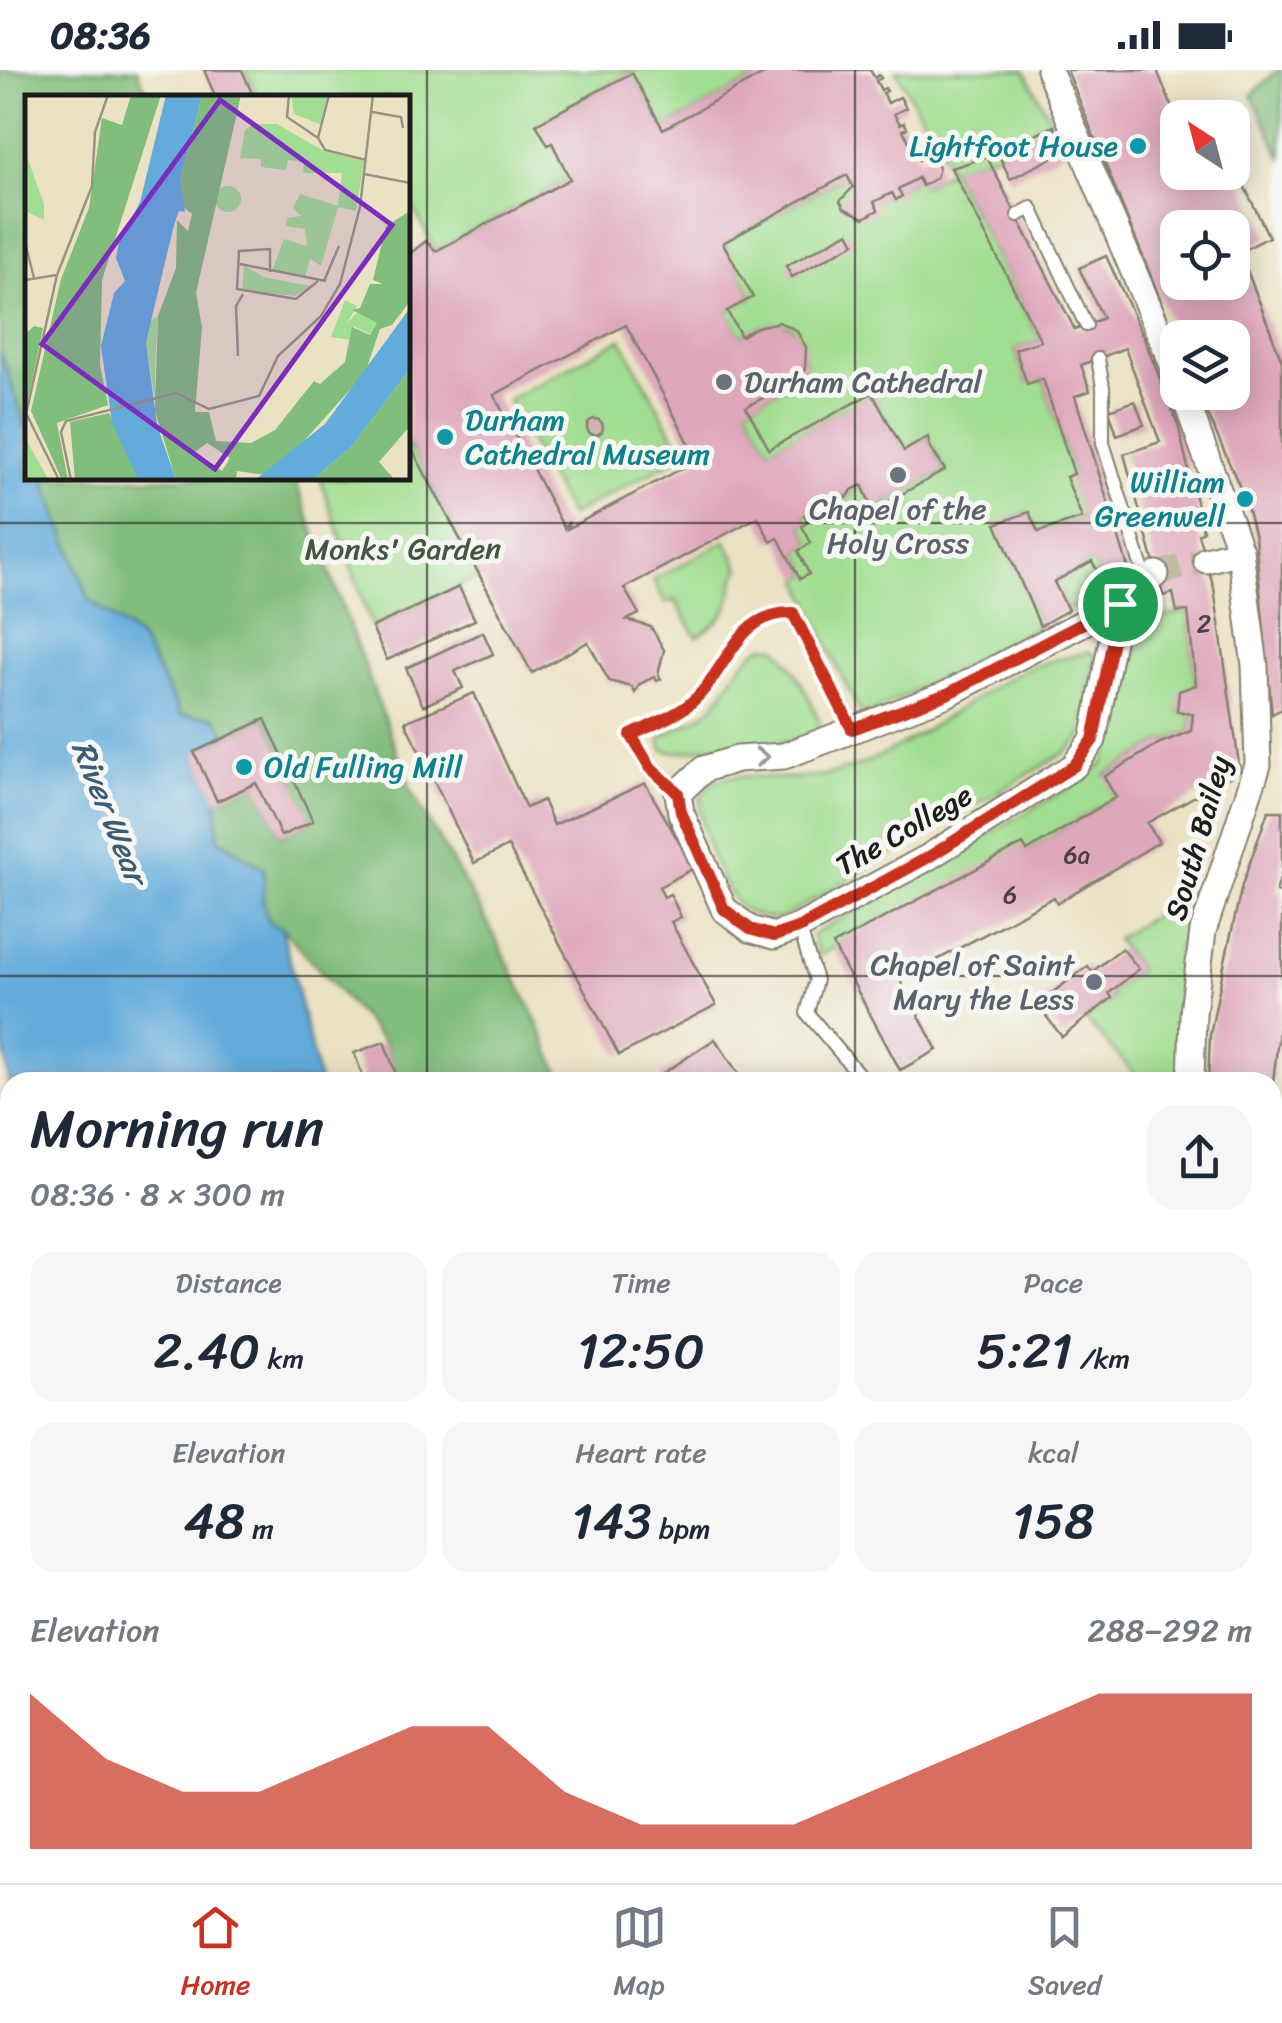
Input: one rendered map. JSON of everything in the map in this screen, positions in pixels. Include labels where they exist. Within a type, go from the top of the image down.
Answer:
[{"type":"street","points":[[1049,70],[1160,334]]},
{"type":"street","name":"South Bailey","points":[[1190,410],[1240,551],[1255,666],[1258,764],[1204,931],[1192,1013],[1191,1072]]},
{"type":"street","points":[[1206,560],[1240,551]]},
{"type":"street","points":[[678,793],[704,768],[738,759],[784,756],[947,694],[1120,604],[1151,577]]},
{"type":"street","name":"The College","points":[[678,793],[681,812],[724,909],[750,929],[774,936],[800,927],[927,858],[1074,766],[1093,740],[1120,604]]},
{"type":"lane","points":[[1018,215],[1031,208],[1086,325]]},
{"type":"lane","points":[[1098,359],[1104,443],[1151,577]]},
{"type":"lane","name":"The College","points":[[678,793],[650,767],[631,735],[686,707],[710,685],[730,650],[754,622],[772,613],[793,613],[852,729]]},
{"type":"lane","points":[[800,927],[816,980],[807,1014],[856,1072]]},
{"type":"green space","points":[[0,70],[137,70],[148,95],[25,95],[25,424],[0,351]]},
{"type":"green space","points":[[246,70],[771,70],[663,129],[631,73],[541,122],[571,178],[436,251],[410,207],[410,95],[256,95]]},
{"type":"green space","points":[[896,70],[1024,70],[1054,126],[998,153],[951,169],[1041,341],[1015,349],[1027,383],[1043,379],[1074,474],[1082,518],[1038,532],[1028,512],[997,525],[1040,626],[863,717],[800,579],[809,574],[798,551],[811,543],[802,526],[807,522],[804,515],[842,495],[848,498],[852,490],[862,485],[874,510],[945,470],[928,437],[904,451],[872,394],[769,449],[746,407],[789,384],[805,370],[804,353],[796,331],[788,326],[768,325],[741,336],[727,311],[753,297],[723,243],[847,175],[865,207],[918,178],[923,186],[950,169]]},
{"type":"green space","points":[[1277,70],[1282,70],[1282,159],[1252,95]]},
{"type":"green space","points":[[621,339],[684,455],[570,516],[508,400]]},
{"type":"green space","name":"Monks' Garden","points":[[410,446],[480,577],[372,627],[321,480],[410,480]]},
{"type":"green space","points":[[45,480],[295,480],[413,795],[488,923],[559,1072],[395,1072],[384,1042],[282,928],[269,923],[263,903],[264,869],[218,838],[217,801],[256,783],[281,836],[312,821],[265,719],[228,736],[215,717],[182,716],[140,639],[89,600]]},
{"type":"green space","points":[[726,541],[740,569],[725,612],[697,637],[675,600],[666,603],[653,580]]},
{"type":"green space","points":[[1092,561],[1106,588],[1068,610],[1054,582]]},
{"type":"green space","points":[[1188,611],[1196,685],[1178,711],[1193,714],[1191,731],[1160,743],[1105,776],[1116,797],[1027,851],[1023,845],[819,956],[812,935],[1081,781],[1104,763],[1146,621]]},
{"type":"green space","points":[[764,646],[777,647],[802,684],[820,724],[814,737],[780,743],[663,750],[660,739],[708,711],[740,667]]},
{"type":"green space","points":[[1088,652],[1096,655],[1081,738],[1065,753],[780,919],[756,916],[735,902],[716,866],[705,833],[701,800],[709,785],[728,777],[804,777],[842,771],[889,752],[1022,671]]},
{"type":"green space","points":[[1206,882],[1178,948],[1182,1072],[1133,1072],[1085,1019],[1139,969],[1116,939]]},
{"type":"water","name":"River Wear","points":[[0,351],[25,424],[25,480],[45,480],[89,600],[140,639],[181,715],[215,717],[228,736],[194,752],[217,801],[218,838],[264,869],[263,903],[269,922],[282,928],[317,1072],[8,1072],[0,1017]]},
{"type":"building","points":[[204,70],[242,70],[253,95],[215,95]]},
{"type":"building","name":"Durham Cathedral","points":[[771,70],[870,70],[875,78],[881,78],[876,81],[881,90],[887,91],[883,93],[888,103],[900,97],[906,108],[894,114],[900,124],[904,122],[907,128],[903,130],[910,143],[914,141],[917,147],[913,149],[919,160],[931,153],[939,168],[936,178],[922,186],[918,178],[898,189],[902,196],[896,200],[892,193],[874,202],[878,210],[864,218],[844,208],[840,201],[853,187],[847,175],[723,243],[753,297],[727,311],[741,336],[779,322],[796,330],[806,347],[805,369],[789,384],[746,407],[769,449],[872,393],[904,451],[928,437],[945,470],[873,510],[862,485],[847,498],[842,495],[804,515],[808,522],[802,526],[811,543],[798,551],[809,574],[800,579],[778,538],[771,542],[758,517],[624,588],[639,614],[627,620],[651,627],[664,650],[658,674],[661,679],[657,681],[654,677],[640,684],[635,693],[632,687],[609,681],[588,642],[532,673],[410,446],[410,253],[426,241],[436,251],[570,179],[552,143],[548,145],[536,124],[632,73],[663,129]],"holes":[[[626,325],[698,460],[567,529],[569,522],[564,528],[494,395]]]},
{"type":"building","points":[[1067,70],[1157,70],[1169,100],[1160,100],[1160,190],[1246,190],[1269,237],[1250,247],[1250,210],[1160,210],[1160,299]]},
{"type":"building","points":[[1054,126],[1066,151],[1010,179],[998,153]]},
{"type":"building","points":[[987,157],[1075,330],[1103,318],[1079,268],[1106,256],[1160,379],[1160,410],[1172,410],[1178,425],[1203,531],[1198,534],[1214,588],[1240,771],[1147,823],[1159,842],[1057,903],[1054,897],[900,980],[937,1050],[900,1070],[833,945],[1023,844],[1027,851],[1116,797],[1104,777],[1160,743],[1191,731],[1193,714],[1177,711],[1179,691],[1196,685],[1188,611],[1177,612],[1173,593],[1163,596],[1124,454],[1160,442],[1125,348],[1081,365],[1090,391],[1075,396],[1130,574],[1106,588],[1092,561],[1054,582],[1068,610],[1040,626],[996,524],[1029,512],[1038,532],[1082,518],[1066,477],[1074,474],[1043,379],[1027,384],[1015,349],[1041,341],[951,168]]},
{"type":"building","points":[[849,232],[855,243],[792,277],[786,266]]},
{"type":"building","points":[[1250,278],[1282,361],[1282,709],[1272,714],[1255,537],[1245,499],[1206,410],[1250,410],[1250,320],[1169,320],[1161,300],[1250,300]]},
{"type":"building","points":[[1135,401],[1144,425],[1117,435],[1109,410]]},
{"type":"building","points":[[595,419],[603,427],[595,435],[587,427]]},
{"type":"building","points":[[459,587],[475,620],[387,660],[372,627]]},
{"type":"building","points":[[483,632],[493,654],[455,671],[463,688],[423,706],[406,668]]},
{"type":"building","points":[[474,693],[526,808],[543,800],[554,825],[645,783],[694,868],[659,887],[664,897],[670,894],[681,917],[671,922],[716,1005],[619,1055],[508,846],[474,863],[405,722]]},
{"type":"building","name":"Old Fulling Mill","points":[[265,719],[313,821],[281,836],[256,783],[217,801],[194,752]]},
{"type":"building","points":[[1268,811],[1282,811],[1282,872],[1276,892],[1282,893],[1282,1005],[1274,1072],[1208,1072],[1210,1035],[1242,885]]},
{"type":"building","name":"Chapel of Saint Mary the Less","points":[[1122,948],[1139,969],[1109,993],[1112,998],[1062,1037],[1037,1004],[1088,966],[1092,972]]},
{"type":"building","points":[[715,1039],[737,1072],[665,1072]]},
{"type":"building","points":[[384,1042],[395,1072],[361,1072],[354,1053]]},
{"type":"tunnel","points":[[1156,574],[1206,560]]},
{"type":"place","name":"Lightfoot House","points":[[1138,146]]},
{"type":"place","name":"Durham Cathedral","points":[[724,382]]},
{"type":"place","name":"Durham Cathedral Museum","points":[[445,437]]},
{"type":"place","name":"Chapel of the Holy Cross","points":[[898,475]]},
{"type":"place","name":"William Greenwell","points":[[1245,499]]},
{"type":"place","name":"Old Fulling Mill","points":[[244,767]]},
{"type":"place","name":"Chapel of Saint Mary the Less","points":[[1094,982]]},
{"type":"route","points":[[1120,604],[1093,740],[1074,766],[927,858],[800,927],[774,936],[750,929],[724,909],[681,812],[678,793],[650,767],[631,735],[686,707],[710,685],[730,650],[754,622],[772,613],[793,613],[852,729],[947,694],[1120,604]]}]
